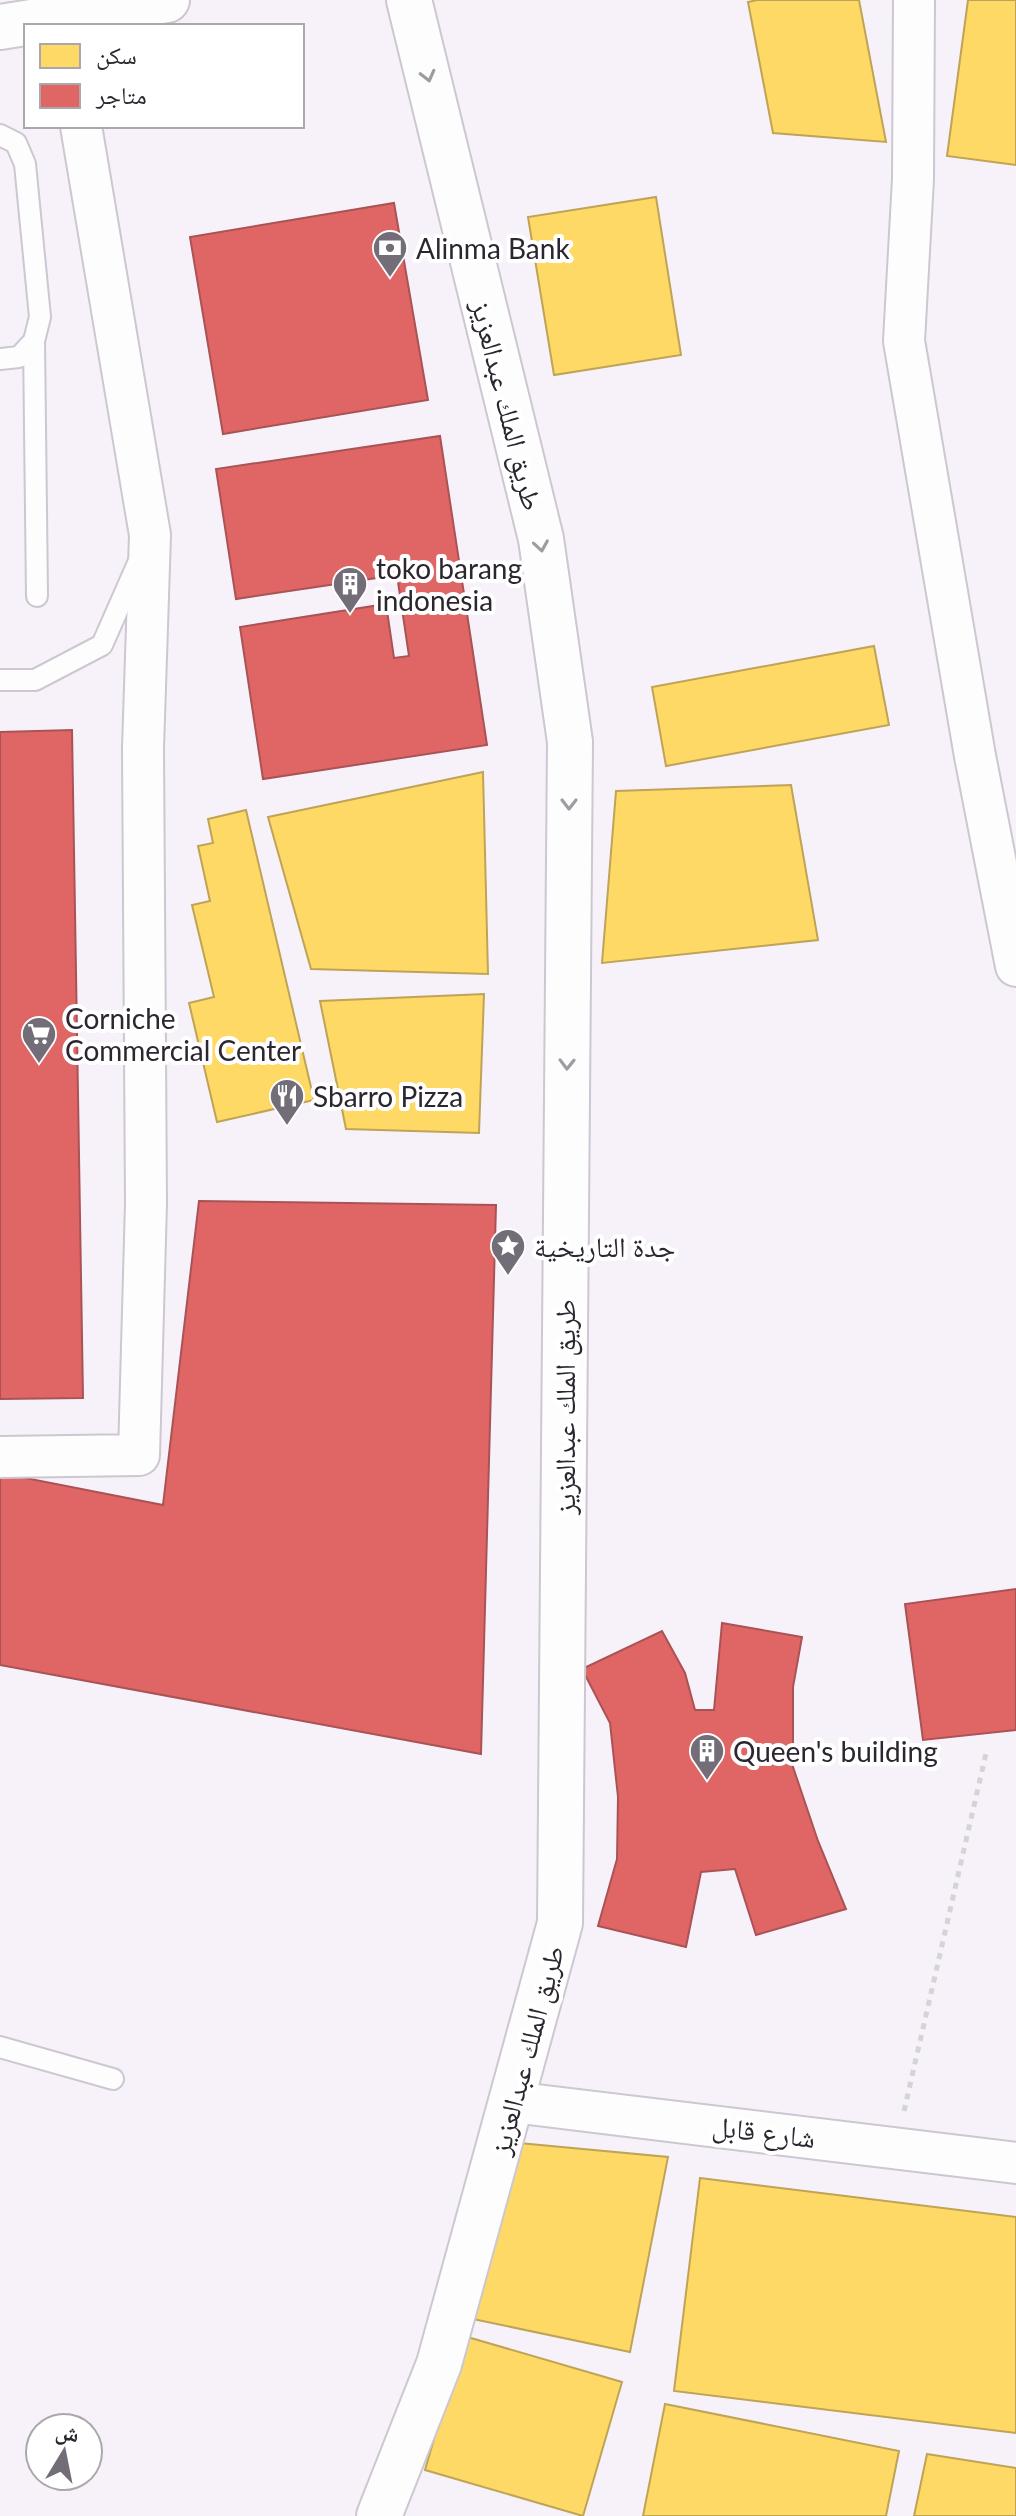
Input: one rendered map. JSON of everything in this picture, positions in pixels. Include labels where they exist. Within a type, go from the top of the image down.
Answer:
[{"type":"main road","points":[[0,27],[63,14],[167,0]]},
{"type":"main road","name":"طريق الملك عبدالعزيز","points":[[379,2516],[439,2364],[560,1923],[570,742],[541,539],[409,0]]},
{"type":"street","points":[[914,0],[913,179],[904,341],[975,756],[1016,966]]},
{"type":"street","points":[[0,1457],[139,1455],[146,1203],[143,748],[150,535],[81,128]]},
{"type":"street","name":"شارع قابل","points":[[512,2102],[1016,2163]]},
{"type":"lane","points":[[0,135],[16,143],[25,164],[40,317],[34,341],[37,596]]},
{"type":"lane","points":[[0,359],[19,357],[34,341]]},
{"type":"lane","points":[[0,680],[35,680],[102,645],[150,535]]},
{"type":"lane","points":[[0,2047],[113,2079]]},
{"type":"path","points":[[895,2147],[987,1749]]},
{"type":"building: سكن","points":[[859,0],[886,142],[773,133],[748,2]]},
{"type":"building: سكن","points":[[968,0],[1016,0],[1016,165],[947,156]]},
{"type":"building: سكن","points":[[656,197],[681,355],[554,375],[528,217]]},
{"type":"building: سكن","points":[[874,646],[889,725],[666,766],[652,687]]},
{"type":"building: سكن","points":[[483,772],[488,974],[311,969],[268,817]]},
{"type":"building: سكن","points":[[791,785],[818,940],[602,963],[616,791]]},
{"type":"building: سكن","points":[[246,810],[314,1100],[217,1122],[189,1003],[214,997],[192,905],[210,901],[198,846],[213,843],[208,819]]},
{"type":"building: سكن","points":[[484,994],[479,1133],[346,1129],[320,1001]]},
{"type":"building: سكن","points":[[519,2143],[668,2157],[630,2352],[468,2318]]},
{"type":"building: سكن","points":[[700,2178],[1016,2217],[1016,2433],[674,2391]]},
{"type":"building: سكن","points":[[464,2336],[622,2382],[583,2516],[425,2470]]},
{"type":"building: سكن","points":[[665,2404],[899,2451],[886,2516],[643,2516]]},
{"type":"building: سكن","points":[[927,2454],[1016,2468],[1016,2516],[914,2516]]},
{"type":"building: متاجر","points":[[394,203],[428,400],[223,434],[190,237]]},
{"type":"building: متاجر","name":"toko barang indonesia","points":[[440,436],[487,745],[263,779],[240,627],[386,604],[394,658],[409,656],[397,575],[236,599],[216,469]]},
{"type":"building: متاجر","name":"Corniche Commercial Center","points":[[72,730],[83,1398],[0,1399],[0,732]]},
{"type":"building: متاجر","points":[[199,1201],[496,1205],[481,1754],[0,1665],[0,1473],[163,1505]]},
{"type":"building: متاجر","points":[[1016,1589],[1016,1730],[923,1740],[905,1604]]},
{"type":"building: متاجر","name":"Queen's building","points":[[722,1623],[802,1637],[793,1687],[793,1767],[818,1841],[846,1909],[756,1935],[735,1869],[701,1872],[686,1947],[598,1926],[617,1859],[618,1797],[610,1723],[582,1669],[662,1631],[685,1673],[695,1710],[714,1710]]},
{"type":"place","name":"Alinma Bank","points":[[390,279]]},
{"type":"place","name":"toko barang indonesia","points":[[350,615]]},
{"type":"place","name":"Corniche Commercial Center","points":[[39,1065]]},
{"type":"place","name":"Sbarro Pizza","points":[[287,1127]]},
{"type":"place","name":"جدة التاريخية","points":[[508,1277]]},
{"type":"place","name":"Queen's building","points":[[707,1782]]}]
